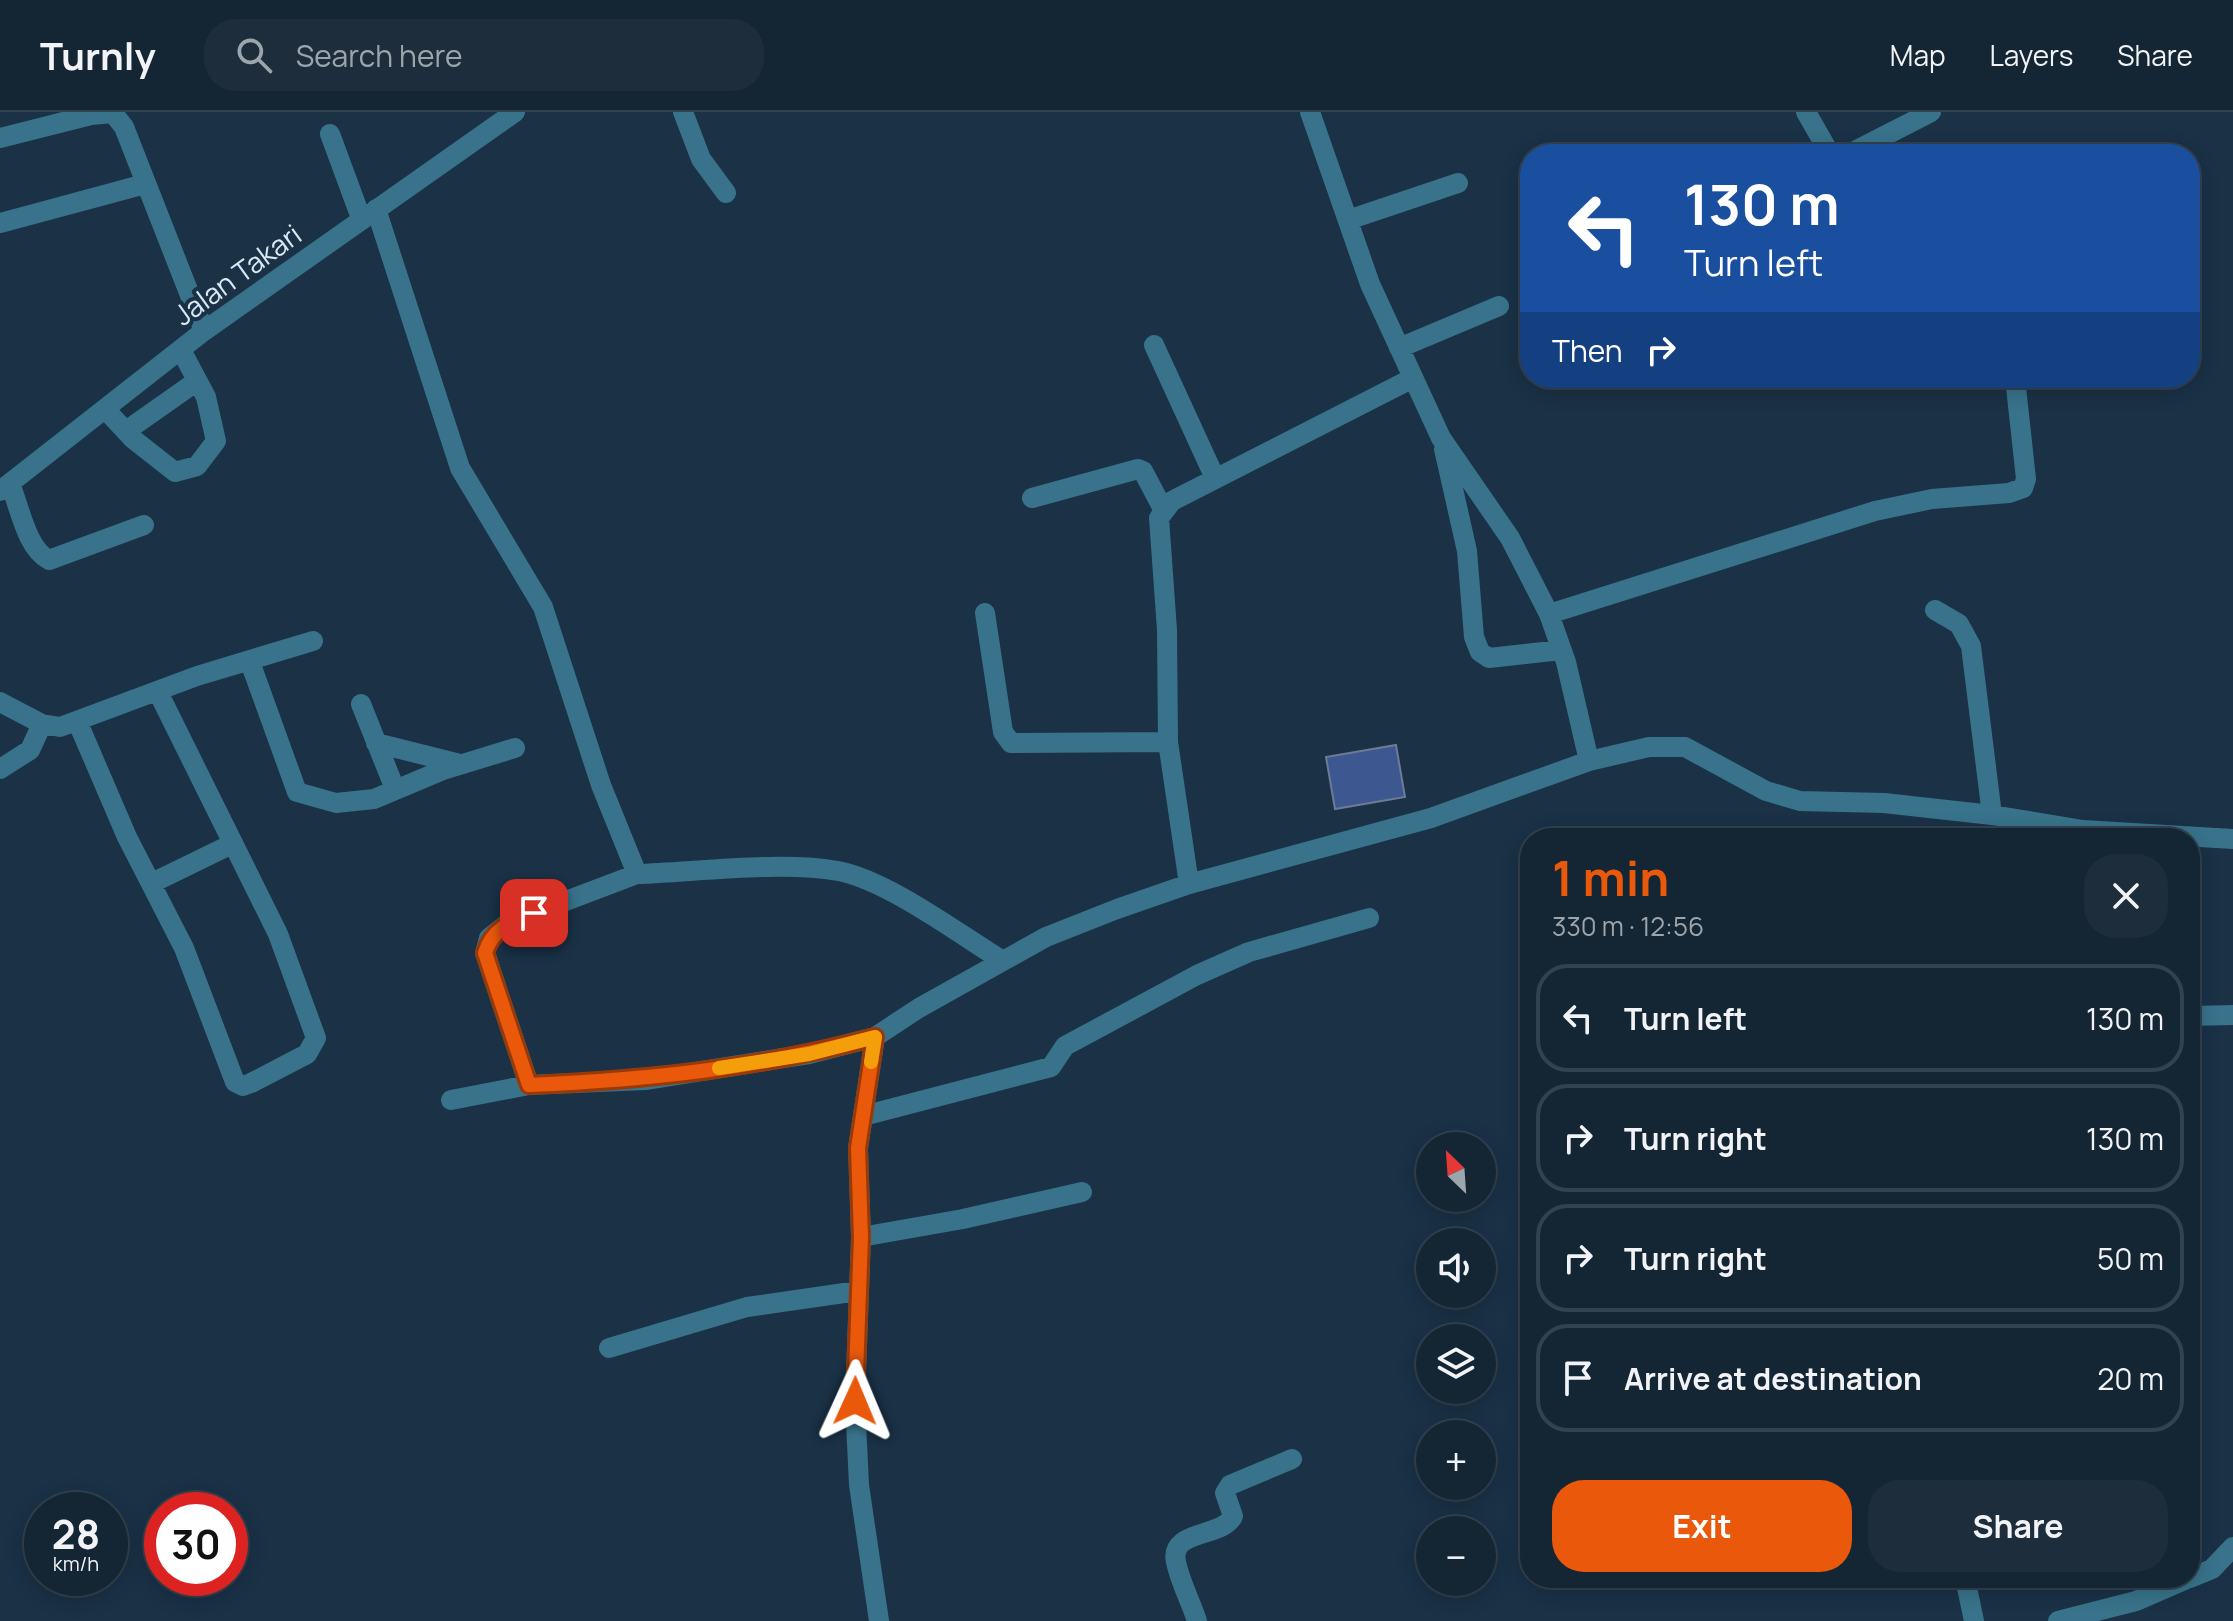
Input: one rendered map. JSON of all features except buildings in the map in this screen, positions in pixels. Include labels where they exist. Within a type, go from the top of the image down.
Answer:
[{"type":"street","name":"Jalan Takari","points":[[5,488],[204,331],[515,112]]},
{"type":"street","points":[[683,112],[701,159],[726,193]]},
{"type":"street","points":[[1310,112],[1370,284],[1441,438],[1510,538],[1549,614],[1589,761]]},
{"type":"street","points":[[1806,112],[1824,144]]},
{"type":"street","points":[[1869,144],[1931,112]]},
{"type":"street","points":[[0,138],[91,115],[113,113],[124,127],[204,331]]},
{"type":"street","points":[[330,134],[368,213],[460,468],[543,607],[601,785],[637,874]]},
{"type":"street","points":[[1348,220],[1458,183]]},
{"type":"street","points":[[0,223],[145,184]]},
{"type":"street","points":[[1399,348],[1499,306]]},
{"type":"street","points":[[1154,345],[1215,478]]},
{"type":"street","points":[[105,409],[175,472],[197,466],[216,441],[206,397],[181,350]]},
{"type":"street","points":[[1163,509],[1215,478],[1413,378]]},
{"type":"street","points":[[126,431],[197,381]]},
{"type":"street","points":[[1549,614],[1875,511],[1932,499],[2009,493],[2023,488],[2026,479],[2016,388]]},
{"type":"street","points":[[1441,438],[1467,551],[1474,637],[1480,652],[1489,658],[1561,650]]},
{"type":"street","points":[[1032,498],[1138,469],[1143,471],[1163,509],[1159,534],[1167,630],[1168,742],[1189,884]]},
{"type":"street","points":[[5,488],[39,555],[49,560],[144,525]]},
{"type":"street","points":[[1935,610],[1959,624],[1971,646],[1992,815]]},
{"type":"street","points":[[985,613],[1003,732],[1011,743],[1168,742]]},
{"type":"street","points":[[0,702],[42,724],[60,727],[313,641]]},
{"type":"street","points":[[250,662],[297,792],[350,803],[374,799],[460,764],[515,748]]},
{"type":"street","points":[[78,723],[127,837],[184,948],[235,1082],[243,1086],[251,1083],[307,1054],[316,1038],[278,934],[158,692]]},
{"type":"street","points":[[361,704],[395,789]]},
{"type":"street","points":[[0,769],[30,750],[42,724]]},
{"type":"street","points":[[376,743],[460,764]]},
{"type":"street","points":[[451,1100],[529,1085],[645,1080],[809,1054],[875,1037],[1046,937],[1189,884],[1431,818],[1589,761],[1672,744],[1685,747],[1766,791],[1791,799],[1884,803],[1992,815],[2071,828]]},
{"type":"street","points":[[2200,837],[2233,839]]},
{"type":"street","points":[[152,883],[232,844]]},
{"type":"street","points":[[529,1085],[485,953],[489,938],[508,923],[637,874],[797,868],[840,871],[880,887],[1003,961]]},
{"type":"street","points":[[863,1116],[1051,1067],[1065,1046],[1197,975],[1249,952],[1369,918]]},
{"type":"street","points":[[2200,1016],[2233,1015]]},
{"type":"street","points":[[875,1037],[858,1148],[861,1237],[855,1401],[859,1485],[879,1621]]},
{"type":"street","points":[[861,1237],[963,1219],[1082,1192]]},
{"type":"street","points":[[609,1348],[747,1307],[858,1291]]},
{"type":"street","points":[[1197,1621],[1176,1561],[1178,1547],[1186,1539],[1224,1527],[1231,1521],[1233,1516],[1225,1498],[1230,1485],[1292,1459]]},
{"type":"street","points":[[2200,1574],[2212,1569],[2233,1547]]},
{"type":"street","points":[[1967,1588],[1974,1621]]},
{"type":"street","points":[[2058,1621],[2136,1601],[2167,1588]]},
{"type":"slow traffic","points":[[719,1068],[809,1054],[875,1037],[871,1062]]},
{"type":"route","points":[[534,913],[508,923],[489,938],[485,953],[529,1085],[645,1080],[809,1054],[875,1037],[858,1148],[861,1237],[855,1401]]}]
